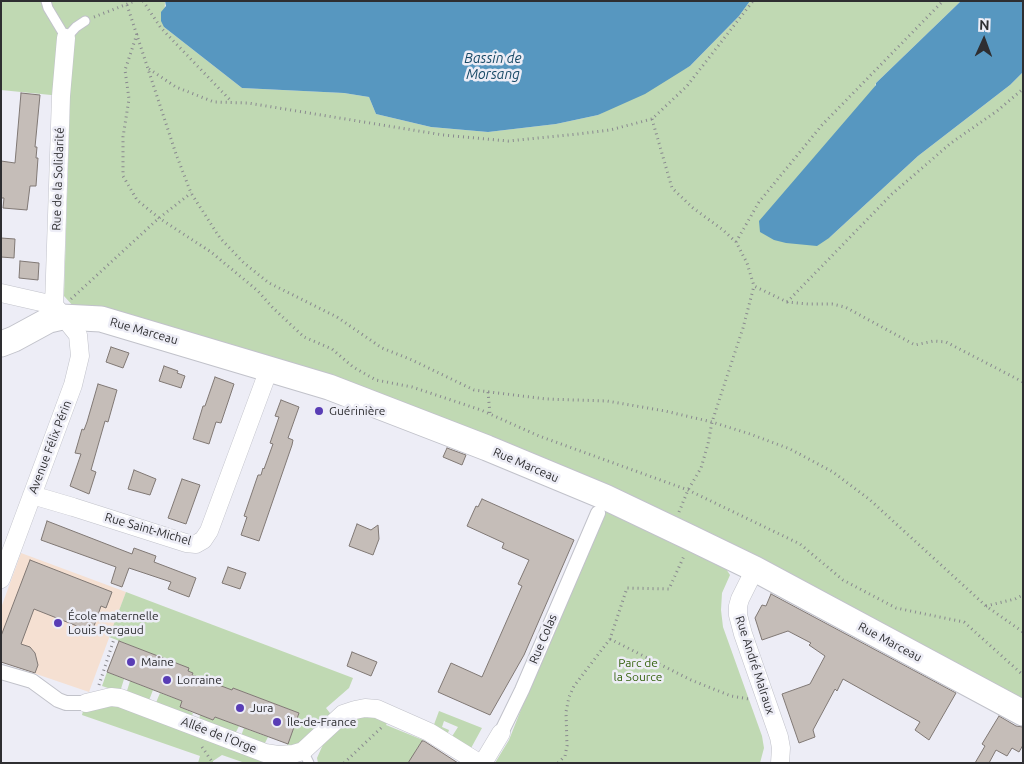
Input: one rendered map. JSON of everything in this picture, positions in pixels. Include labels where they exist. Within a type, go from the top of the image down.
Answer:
[{"type":"main road","name":"Rue Marceau","points":[[1,344],[14,339],[59,311],[122,324],[329,387],[444,431],[605,497],[682,533],[755,569],[1023,713]]},
{"type":"street","name":"Rue de la Solidarité","points":[[59,311],[61,96],[66,38]]},
{"type":"street","points":[[1,293],[59,311]]},
{"type":"street","name":"Avenue Félix Périn","points":[[1,579],[8,545],[32,495],[73,385],[80,356],[78,335],[59,311]]},
{"type":"street","name":"Rue Saint-Michel","points":[[32,495],[186,543],[196,544],[204,540],[270,369]]},
{"type":"street","name":"Rue Colas","points":[[483,763],[501,734],[522,690],[598,513]]},
{"type":"street","name":"Rue André Malraux","points":[[755,569],[740,599],[738,615],[779,737],[781,748],[780,763]]},
{"type":"street","name":"Allée de l'Orge","points":[[1,672],[32,681],[58,700],[66,703],[86,703],[111,697],[120,698],[265,753],[306,757],[344,714],[365,708],[377,709],[429,732],[479,763]]},
{"type":"lane","points":[[46,1],[48,8],[66,38],[76,27],[85,21]]},
{"type":"path","points":[[85,21],[135,1]]},
{"type":"path","points":[[143,1],[161,28],[232,102]]},
{"type":"path","points":[[149,68],[176,87],[214,102],[248,102],[443,135],[508,141],[610,130],[652,119],[687,86],[753,1]]},
{"type":"path","points":[[736,242],[759,202],[822,125],[943,1]]},
{"type":"path","points":[[127,5],[176,154],[191,193],[220,238],[244,263],[269,283],[337,317],[382,348],[412,360],[474,390],[576,401],[607,401],[665,411],[712,422],[750,434],[790,450],[833,472],[869,498],[986,606],[1023,632]]},
{"type":"path","points":[[137,34],[125,70],[129,99],[123,137],[123,176],[137,200],[159,218],[211,252],[258,291],[272,308],[304,337],[332,349],[353,367],[376,380],[412,387],[490,414],[539,436],[688,490],[800,544],[843,580],[896,608],[964,622],[1023,675]]},
{"type":"path","points":[[787,302],[892,194],[952,143],[997,111],[1023,89]]},
{"type":"path","points":[[558,763],[565,756],[567,746],[566,712],[569,697],[574,686],[610,639],[627,588],[669,589],[682,533],[688,490],[701,468],[712,422],[743,328],[754,286],[747,263],[736,242],[723,230],[692,208],[672,188],[652,119]]},
{"type":"path","points":[[59,311],[159,218],[191,193]]},
{"type":"path","points":[[754,286],[787,302],[832,304],[845,307],[915,345],[929,341],[946,342],[1023,382]]},
{"type":"path","points":[[488,392],[490,414]]},
{"type":"path","points":[[986,606],[1015,599],[1023,595]]},
{"type":"path","points":[[99,684],[106,668],[114,639]]},
{"type":"path","points":[[610,639],[692,680],[731,696],[748,699],[763,693]]},
{"type":"path","points":[[344,763],[394,716]]},
{"type":"shaded area","name":"École maternelle Louis Pergaud","points":[[21,553],[126,592],[89,692],[1,662],[1,608]]},
{"type":"green space","points":[[1,1],[165,1],[164,27],[242,88],[344,93],[369,97],[376,114],[431,127],[488,132],[556,124],[598,115],[690,66],[739,16],[750,1],[961,1],[876,83],[829,238],[918,156],[1010,85],[1023,72],[1023,705],[651,507],[74,307],[64,296],[70,101],[61,96],[1,90]]},
{"type":"green space","name":"Parc de la Source","points":[[607,506],[721,561],[730,575],[722,593],[723,627],[762,736],[764,748],[760,763],[495,763],[509,740],[557,618],[560,615]]},
{"type":"green space","points":[[126,592],[353,678],[349,688],[326,708],[333,717],[300,744],[286,748],[299,713],[192,675],[193,673],[188,671],[188,668],[109,637]]},
{"type":"green space","points":[[107,672],[124,679],[120,692],[102,686]]},
{"type":"green space","points":[[130,681],[153,690],[148,703],[126,694]]},
{"type":"green space","points":[[160,693],[182,701],[180,707],[193,713],[191,718],[155,705]]},
{"type":"green space","points":[[109,702],[299,763],[245,763],[222,755],[213,763],[198,763],[200,756],[82,715],[84,707]]},
{"type":"green space","points":[[439,711],[482,728],[470,750],[451,738],[458,727],[444,721],[442,727],[449,730],[447,736],[432,730]]},
{"type":"green space","points":[[365,714],[388,721],[386,725],[423,740],[416,750],[412,763],[409,761],[408,763],[318,763],[317,758],[325,740],[347,721]]},
{"type":"green space","points":[[200,715],[213,720],[215,717],[239,726],[235,734],[199,720]]},
{"type":"green space","points":[[244,728],[268,737],[264,745],[241,736]]},
{"type":"water","name":"Bassin de Morsang","points":[[165,1],[750,1],[739,16],[690,66],[645,94],[598,115],[556,124],[488,132],[431,127],[376,114],[369,97],[344,93],[242,88],[164,27],[161,21],[161,12],[166,6]]},
{"type":"water","points":[[961,1],[1023,1],[1023,72],[1010,85],[918,156],[829,238],[817,246],[786,243],[774,240],[760,232],[759,221],[876,83]]},
{"type":"building","points":[[21,93],[40,95],[35,147],[37,147],[36,158],[38,158],[36,186],[30,186],[27,210],[3,208],[4,198],[1,198],[1,161],[15,163]]},
{"type":"building","points":[[1,238],[15,239],[14,258],[1,257]]},
{"type":"building","points":[[20,261],[39,263],[38,280],[19,278]]},
{"type":"building","points":[[111,347],[129,353],[123,368],[106,362]]},
{"type":"building","points":[[164,366],[178,371],[177,373],[185,376],[181,388],[159,381]]},
{"type":"building","points":[[215,377],[234,384],[221,423],[216,422],[209,444],[193,439],[203,406],[205,406]]},
{"type":"building","points":[[98,384],[117,390],[108,422],[105,421],[91,470],[96,472],[89,494],[70,486],[81,454],[75,453],[82,429],[84,430],[87,422]]},
{"type":"building","points":[[281,400],[299,407],[288,438],[293,440],[292,445],[259,541],[241,535],[247,517],[244,516],[258,475],[261,475],[264,469],[273,444],[270,443],[279,417],[275,416]]},
{"type":"building","points":[[447,448],[466,455],[462,465],[443,457]]},
{"type":"building","points":[[134,470],[156,479],[150,495],[128,489]]},
{"type":"building","points":[[182,479],[200,485],[186,524],[168,518]]},
{"type":"building","points":[[482,499],[574,540],[524,655],[490,715],[438,692],[451,663],[482,677],[522,586],[518,584],[529,560],[502,548],[504,543],[467,526],[476,506],[478,507]]},
{"type":"building","points":[[47,521],[132,554],[134,548],[156,556],[154,562],[196,578],[189,597],[168,589],[171,582],[129,568],[122,587],[111,583],[116,567],[41,540]]},
{"type":"building","points":[[357,524],[371,530],[378,525],[379,539],[373,555],[349,546]]},
{"type":"building","points":[[30,560],[112,592],[106,608],[101,606],[92,632],[34,609],[21,644],[30,647],[35,653],[38,665],[35,673],[1,662],[1,636]]},
{"type":"building","points":[[228,567],[246,573],[240,589],[222,583]]},
{"type":"building","points":[[771,594],[956,693],[929,740],[915,730],[920,722],[843,679],[837,691],[835,689],[813,730],[815,737],[799,743],[782,694],[810,684],[825,656],[809,645],[811,643],[788,631],[762,640],[755,618],[762,605],[766,606]]},
{"type":"building","points":[[119,641],[189,668],[188,671],[193,673],[192,675],[299,713],[288,744],[215,717],[213,720],[180,707],[182,701],[107,672]]},
{"type":"building","points":[[352,652],[377,662],[371,676],[347,666]]},
{"type":"building","points":[[999,716],[1016,726],[1023,727],[1023,745],[1019,752],[1012,748],[1007,756],[996,750],[989,763],[975,763],[985,746],[982,744]]},
{"type":"building","points":[[422,741],[424,741],[458,763],[408,763]]},
{"type":"place","name":"Guérinière","points":[[319,411]]},
{"type":"place","name":"École maternelle Louis Pergaud","points":[[58,623]]},
{"type":"place","name":"Maine","points":[[131,662]]},
{"type":"place","name":"Lorraine","points":[[167,680]]},
{"type":"place","name":"Jura","points":[[240,708]]},
{"type":"place","name":"Île-de-France","points":[[277,722]]}]
